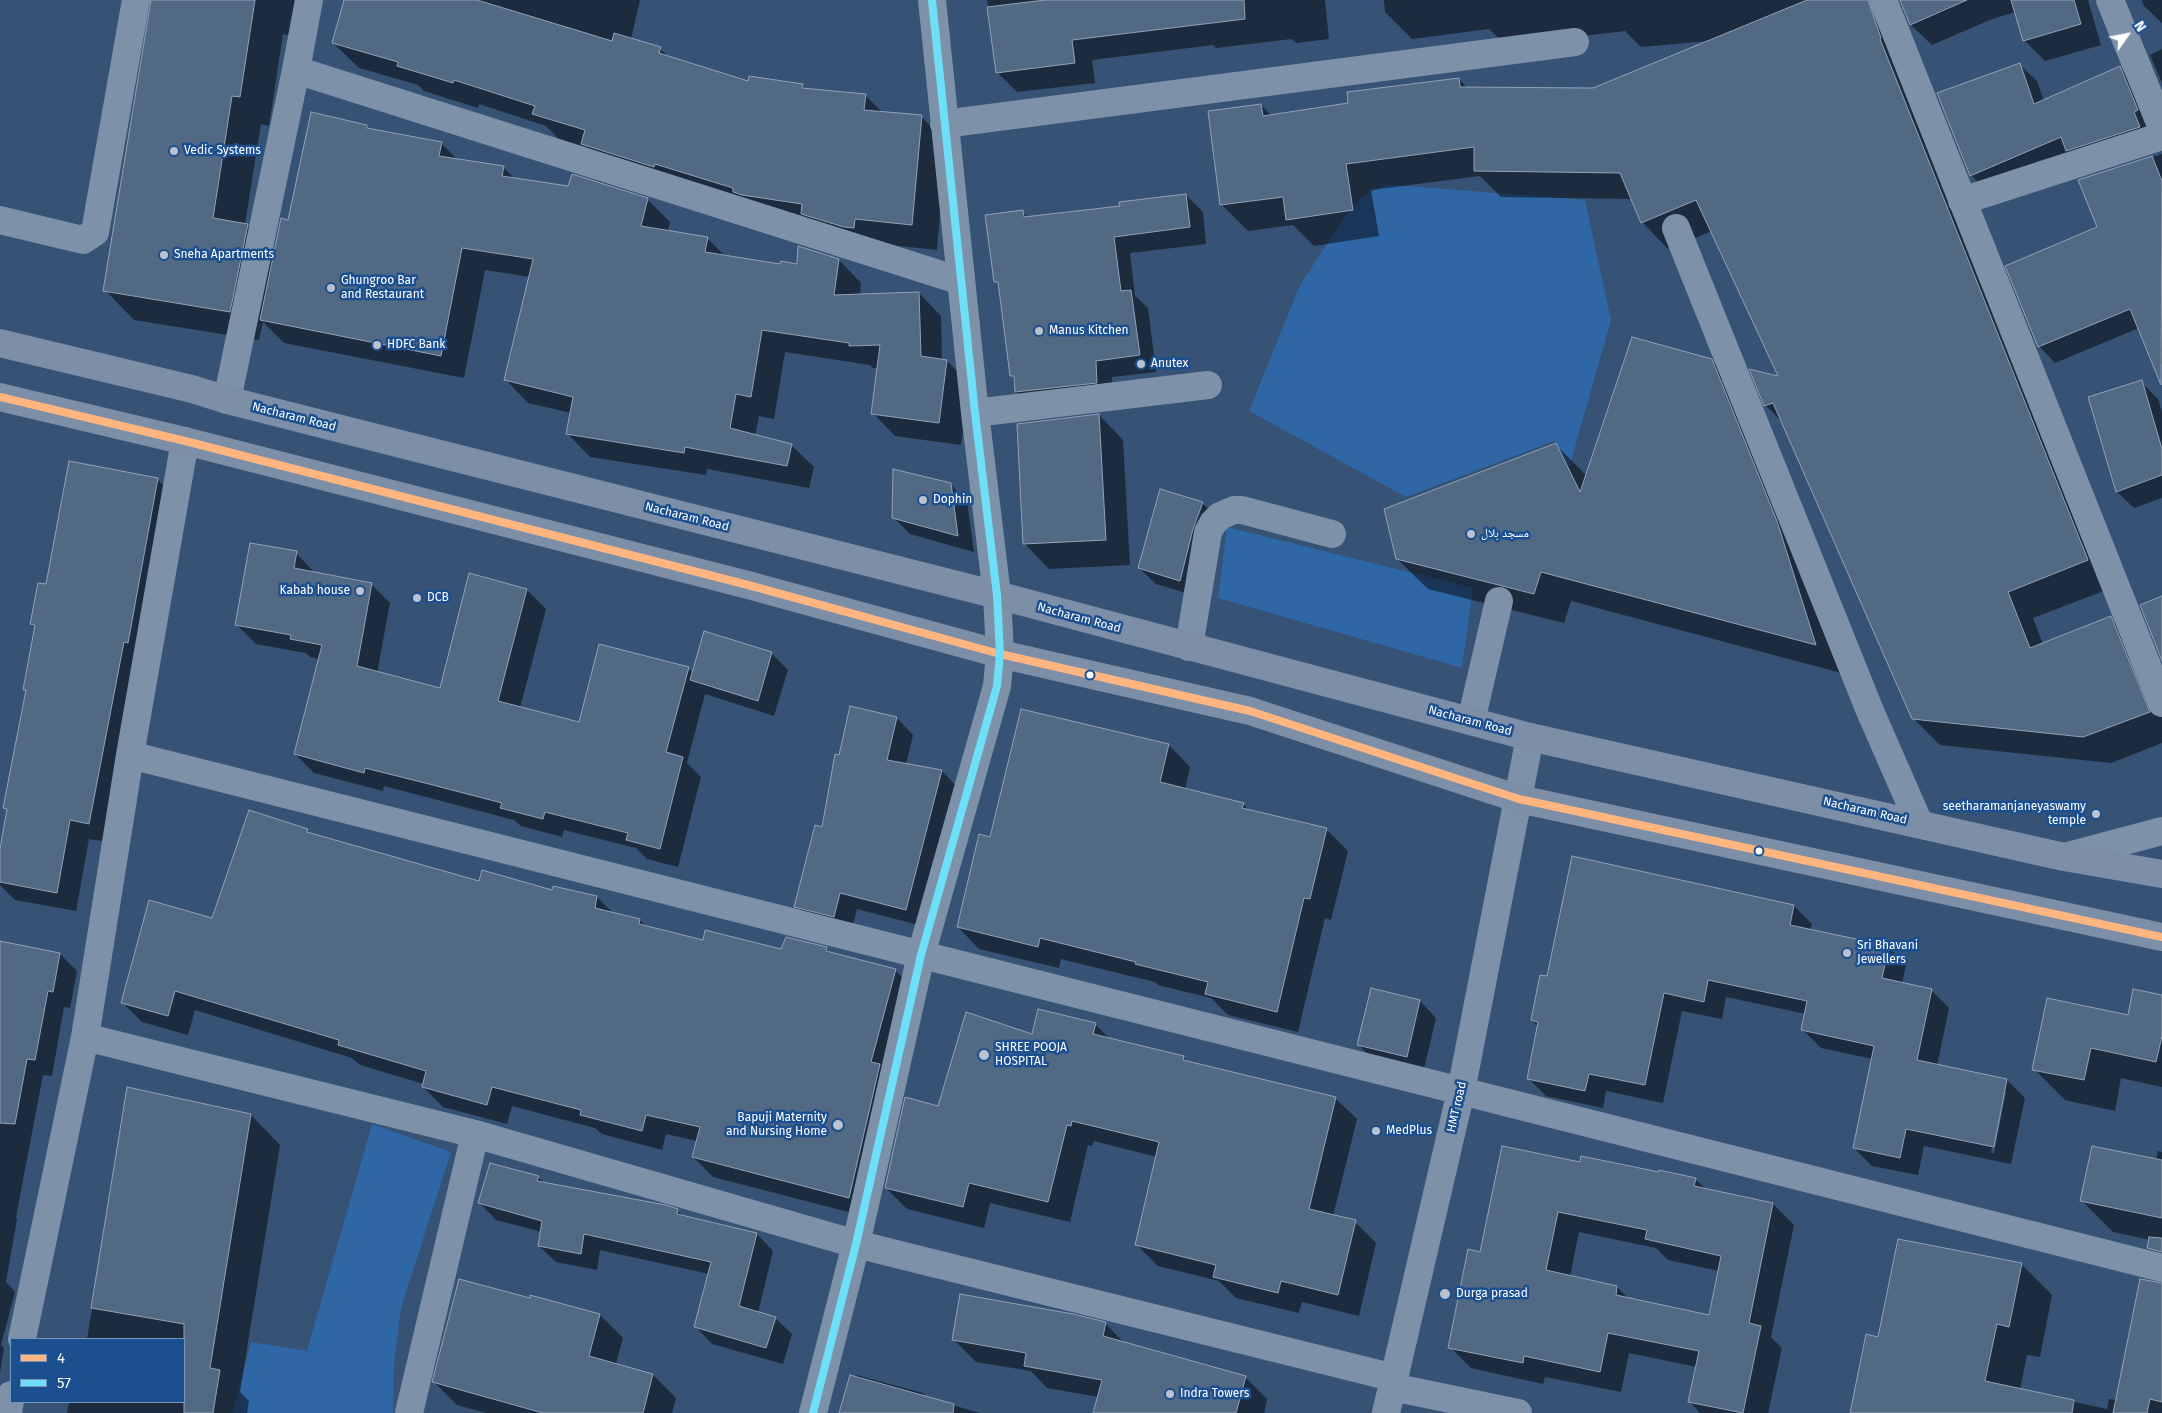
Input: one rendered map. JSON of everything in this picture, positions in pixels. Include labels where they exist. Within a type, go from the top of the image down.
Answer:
[{"type":"main road","name":"Nacharam Road","points":[[0,343],[192,389],[227,400],[997,595],[1530,737],[2064,857],[2162,874]]},
{"type":"main road","points":[[0,397],[186,440],[748,585],[1000,654],[1250,711],[1519,798],[2162,937]]},
{"type":"street","points":[[0,220],[83,240],[95,232],[136,0]]},
{"type":"street","points":[[227,400],[296,70],[308,0]]},
{"type":"street","points":[[813,1413],[856,1244],[920,955],[997,686],[1000,654],[997,595],[975,413],[932,0]]},
{"type":"street","points":[[1883,0],[2162,704]]},
{"type":"street","points":[[2110,0],[2155,91],[2162,128]]},
{"type":"street","points":[[944,124],[1575,42]]},
{"type":"street","points":[[296,70],[961,281]]},
{"type":"street","points":[[1962,202],[2162,136]]},
{"type":"street","points":[[1676,228],[1866,702],[1919,823]]},
{"type":"street","points":[[975,413],[1208,385]]},
{"type":"street","points":[[22,1338],[85,1037],[130,755],[186,440]]},
{"type":"street","points":[[1189,647],[1208,532],[1220,516],[1226,512],[1242,510],[1332,534]]},
{"type":"street","points":[[1472,721],[1499,601]]},
{"type":"street","name":"HMT road","points":[[1391,1393],[1461,1091],[1530,737]]},
{"type":"street","points":[[130,755],[2162,1268]]},
{"type":"street","points":[[2064,857],[2162,831]]},
{"type":"street","points":[[85,1037],[475,1134],[856,1244],[1391,1393],[1518,1413]]},
{"type":"street","points":[[409,1413],[475,1134]]},
{"type":"shaded area","points":[[1394,185],[1585,200],[1611,320],[1569,468],[1554,441],[1406,497],[1249,411],[1300,285],[1344,218],[1364,195],[1384,186]]},
{"type":"shaded area","points":[[1227,527],[1473,588],[1462,668],[1218,598]]},
{"type":"shaded area","points":[[372,1124],[451,1152],[401,1308],[394,1364],[393,1413],[233,1413],[251,1342],[307,1351]]},
{"type":"building","points":[[151,0],[255,0],[240,97],[232,96],[213,218],[248,224],[230,312],[103,291]]},
{"type":"building","points":[[344,0],[477,0],[612,41],[614,33],[661,47],[659,53],[748,81],[749,76],[803,84],[802,88],[866,94],[864,110],[922,115],[912,225],[855,219],[854,228],[844,227],[801,214],[802,204],[742,195],[733,192],[733,188],[655,164],[654,167],[581,144],[585,130],[532,114],[535,106],[454,80],[453,83],[397,66],[398,62],[332,43]]},
{"type":"building","points":[[1045,0],[1244,0],[1245,19],[1072,40],[1075,63],[996,73],[987,7]]},
{"type":"building","points":[[1807,0],[1868,0],[1880,39],[2088,560],[2008,592],[2030,648],[2111,616],[2150,712],[2083,737],[1912,719],[1773,403],[1764,406],[1749,369],[1778,376],[1696,200],[1641,223],[1620,173],[1474,171],[1474,147],[1346,164],[1353,210],[1286,220],[1283,197],[1220,205],[1208,111],[1261,104],[1263,116],[1348,103],[1347,92],[1459,78],[1460,87],[1593,88]]},
{"type":"building","points":[[1900,0],[1967,0],[1910,25]]},
{"type":"building","points":[[2011,0],[2074,0],[2081,24],[2023,41]]},
{"type":"building","points":[[2020,63],[2034,104],[2120,66],[2138,110],[2134,112],[2140,127],[2066,151],[2061,137],[1970,176],[1937,93]]},
{"type":"building","points":[[311,112],[367,125],[367,128],[442,142],[439,156],[504,166],[502,176],[568,186],[572,174],[648,198],[641,226],[708,237],[705,252],[780,264],[781,261],[797,264],[798,246],[839,259],[834,295],[919,292],[921,356],[947,360],[939,423],[871,414],[880,345],[849,346],[849,343],[762,330],[751,397],[736,394],[730,428],[792,444],[787,466],[685,447],[684,453],[566,434],[573,397],[504,380],[533,259],[462,248],[441,356],[260,320],[281,218],[288,220]]},
{"type":"building","points":[[2152,156],[2162,181],[2161,385],[2130,309],[2038,347],[2005,266],[2097,227],[2078,180]]},
{"type":"building","points":[[1186,194],[1190,227],[1114,237],[1121,291],[1131,290],[1140,355],[1096,361],[1097,383],[1015,392],[1014,376],[1010,376],[998,282],[994,282],[985,215],[1023,210],[1024,217],[1120,206],[1119,202]]},
{"type":"building","points":[[1632,337],[1712,359],[1777,521],[1816,645],[1541,572],[1534,594],[1396,559],[1384,509],[1556,443],[1580,492]]},
{"type":"building","points":[[2142,380],[2162,449],[2162,475],[2116,492],[2088,397]]},
{"type":"building","points":[[1099,414],[1106,540],[1023,544],[1017,424]]},
{"type":"building","points":[[69,461],[158,478],[128,643],[124,642],[89,824],[70,820],[57,893],[0,882],[0,849],[7,809],[3,808],[26,690],[23,690],[35,625],[30,624],[38,583],[46,584]]},
{"type":"building","name":"Dophin","points":[[893,469],[951,483],[958,536],[892,518]]},
{"type":"building","points":[[1160,489],[1203,502],[1193,529],[1180,581],[1138,568]]},
{"type":"building","points":[[250,543],[297,551],[294,568],[372,583],[357,666],[440,688],[469,573],[527,589],[498,701],[579,722],[599,644],[689,667],[666,752],[683,757],[660,849],[626,840],[628,833],[545,812],[543,819],[500,808],[502,803],[365,768],[364,773],[294,754],[322,645],[290,639],[291,635],[235,625]]},
{"type":"building","points":[[2162,596],[2162,661],[2140,605]]},
{"type":"building","points":[[704,631],[772,652],[758,701],[690,680]]},
{"type":"building","points":[[850,706],[897,717],[887,760],[942,770],[906,910],[840,893],[834,917],[794,907],[815,825],[822,827],[835,754],[839,755]]},
{"type":"building","points":[[1021,709],[1169,744],[1160,782],[1244,803],[1242,808],[1327,828],[1310,899],[1304,898],[1277,1012],[1205,994],[1208,982],[1135,964],[1136,962],[1040,938],[1038,947],[957,927],[979,834],[990,837]]},
{"type":"building","points":[[249,810],[308,829],[307,832],[479,881],[482,870],[552,890],[553,886],[597,896],[595,908],[640,919],[639,924],[703,940],[705,930],[781,949],[786,937],[827,947],[826,951],[896,969],[871,1062],[880,1064],[849,1198],[692,1157],[700,1127],[646,1115],[642,1131],[580,1115],[581,1110],[492,1087],[487,1105],[422,1087],[426,1071],[338,1045],[339,1040],[175,991],[168,1016],[121,1003],[149,900],[212,918]]},
{"type":"building","points":[[1572,856],[1794,905],[1790,925],[1889,946],[1882,978],[1932,989],[1917,1060],[2007,1079],[1994,1147],[1906,1129],[1900,1158],[1853,1148],[1874,1046],[1801,1030],[1807,1001],[1708,980],[1704,1002],[1664,993],[1645,1085],[1589,1074],[1585,1091],[1527,1079],[1538,1022],[1531,1020],[1540,975],[1547,976]]},
{"type":"building","points":[[0,941],[60,953],[53,992],[48,991],[35,1060],[27,1059],[15,1124],[0,1123]]},
{"type":"building","points":[[1371,988],[1420,1000],[1407,1057],[1357,1045]]},
{"type":"building","points":[[2133,989],[2162,995],[2162,1036],[2156,1062],[2091,1048],[2084,1080],[2032,1070],[2047,998],[2128,1015]]},
{"type":"building","points":[[1038,1009],[1096,1023],[1093,1034],[1184,1056],[1183,1060],[1336,1097],[1309,1209],[1356,1220],[1338,1295],[1281,1281],[1278,1293],[1213,1277],[1216,1265],[1135,1245],[1159,1142],[1072,1121],[1071,1126],[1067,1125],[1048,1202],[969,1183],[963,1207],[885,1188],[905,1097],[938,1106],[966,1012],[1032,1034]]},
{"type":"building","points":[[127,1087],[251,1114],[210,1368],[220,1370],[213,1413],[184,1413],[184,1324],[91,1308]]},
{"type":"building","points":[[1502,1146],[1580,1162],[1581,1156],[1659,1172],[1659,1170],[1696,1178],[1694,1186],[1773,1203],[1749,1323],[1761,1326],[1743,1413],[1688,1402],[1699,1351],[1608,1333],[1600,1372],[1524,1356],[1523,1363],[1448,1348],[1468,1249],[1480,1252]],"holes":[[[1558,1212],[1647,1230],[1645,1239],[1721,1256],[1709,1315],[1616,1295],[1617,1286],[1546,1270]]]},
{"type":"building","points":[[2092,1146],[2162,1160],[2162,1218],[2080,1201]]},
{"type":"building","points":[[490,1163],[539,1176],[537,1181],[666,1205],[678,1209],[677,1214],[757,1233],[739,1306],[776,1317],[766,1348],[694,1327],[711,1262],[584,1234],[581,1254],[538,1246],[542,1221],[478,1203]]},
{"type":"building","points":[[2149,1237],[2162,1238],[2162,1252],[2147,1248]]},
{"type":"building","points":[[1898,1239],[2022,1263],[2009,1327],[1997,1324],[1985,1381],[2074,1400],[2072,1413],[1850,1413],[1866,1334],[1878,1337]]},
{"type":"building","points":[[459,1279],[530,1298],[530,1295],[600,1314],[589,1356],[653,1374],[643,1413],[543,1413],[432,1382]]},
{"type":"building","points":[[2140,1279],[2162,1283],[2162,1402],[2150,1399],[2147,1413],[2113,1413]]},
{"type":"building","points":[[960,1294],[1073,1314],[1106,1322],[1103,1336],[1246,1376],[1236,1413],[1093,1413],[1102,1380],[1024,1366],[1026,1353],[952,1340]]},
{"type":"building","points":[[850,1375],[954,1404],[953,1413],[839,1413]]},
{"type":"transit line","name":"57","points":[[813,1413],[856,1244],[921,955],[997,686],[1000,654],[997,595],[975,413],[932,0]]},
{"type":"transit line","name":"4","points":[[0,397],[185,441],[748,585],[1000,654],[1250,711],[1519,799],[2162,937]]},
{"type":"place","name":"Vedic Systems","points":[[174,151]]},
{"type":"place","name":"Sneha Apartments","points":[[164,255]]},
{"type":"place","name":"Ghungroo Bar and Restaurant","points":[[331,288]]},
{"type":"place","name":"Manus Kitchen","points":[[1039,331]]},
{"type":"place","name":"HDFC Bank","points":[[377,345]]},
{"type":"place","name":"Anutex","points":[[1141,364]]},
{"type":"place","name":"Dophin","points":[[923,500]]},
{"type":"place","name":"مسجد بلال","points":[[1471,534]]},
{"type":"place","name":"Kabab house","points":[[360,591]]},
{"type":"place","name":"DCB","points":[[417,598]]},
{"type":"place","name":"seetharamanjaneyaswamy temple","points":[[2096,814]]},
{"type":"place","name":"Sri Bhavani Jewellers","points":[[1847,953]]},
{"type":"place","name":"SHREE POOJA HOSPITAL","points":[[984,1055]]},
{"type":"place","name":"Bapuji Maternity and Nursing Home","points":[[838,1125]]},
{"type":"place","name":"MedPlus","points":[[1376,1131]]},
{"type":"place","name":"Durga prasad","points":[[1445,1294]]},
{"type":"place","name":"Indra Towers","points":[[1170,1394]]}]
